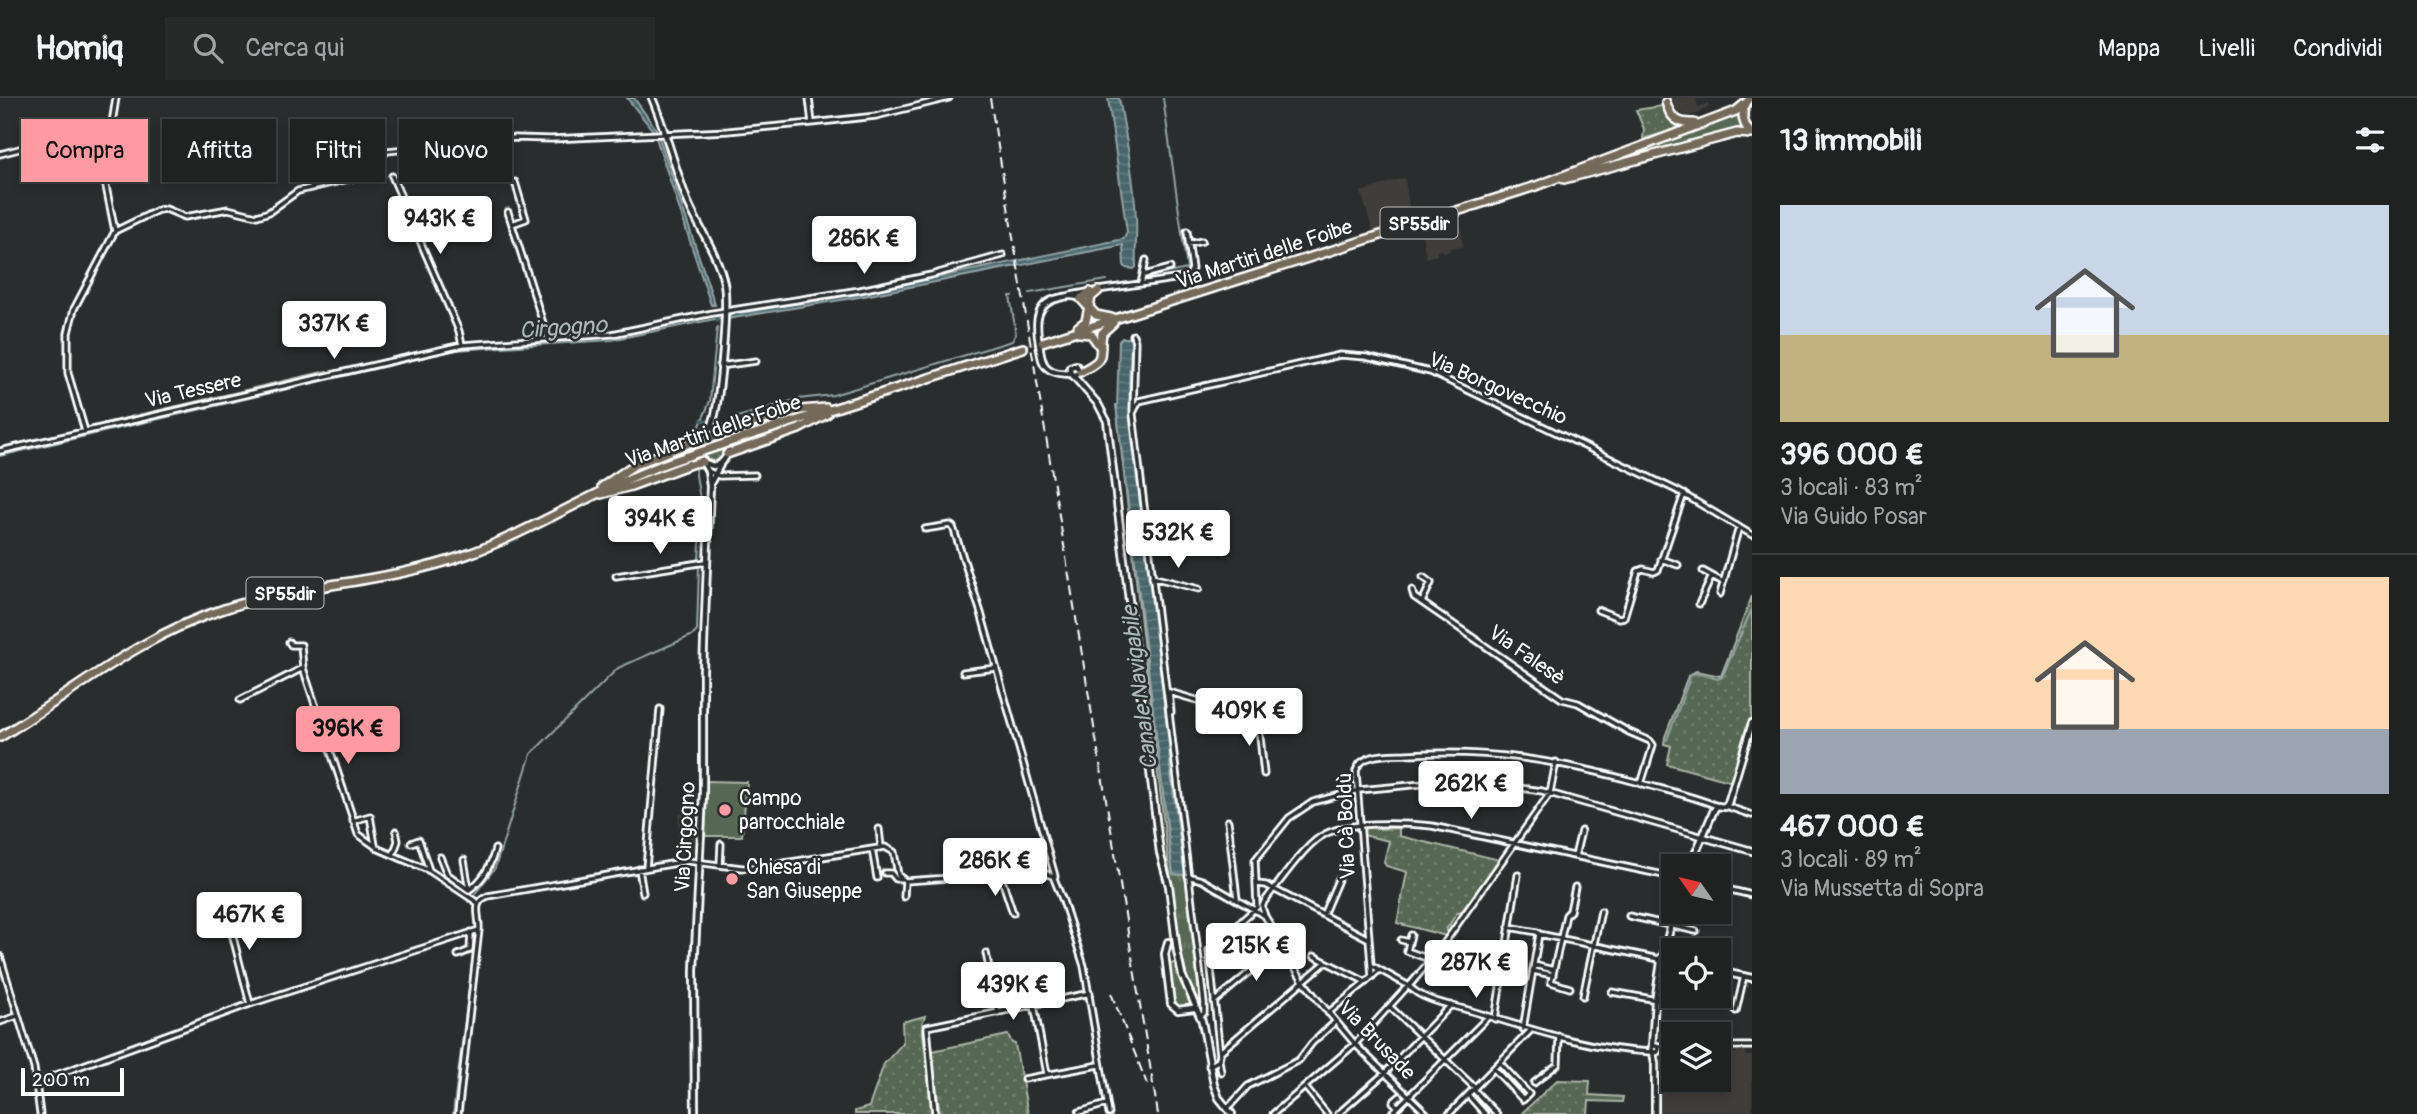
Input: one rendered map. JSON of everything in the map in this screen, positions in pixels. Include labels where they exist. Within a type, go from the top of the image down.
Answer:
[{"type":"highway","points":[[1666,100],[1672,116],[1683,124],[1712,120]]},
{"type":"highway","name":"Via Martiri delle Foibe","points":[[1536,186],[1736,111],[1749,100]]},
{"type":"highway","points":[[1749,100],[1743,120],[1752,134]]},
{"type":"highway","name":"Via Martiri delle Foibe","points":[[1042,342],[1536,186],[1737,133],[1752,134]]},
{"type":"highway","points":[[1094,291],[1082,299],[1101,317],[1129,314]]},
{"type":"highway","points":[[1065,335],[1086,321],[1094,291]]},
{"type":"highway","points":[[1077,371],[1097,363],[1102,349],[1102,333],[1129,314]]},
{"type":"highway","points":[[1065,335],[1091,334],[1102,349]]},
{"type":"highway","name":"Via Martiri delle Foibe","points":[[0,737],[119,657],[195,620],[271,596],[388,576],[455,558],[506,539],[638,473],[1023,348]]},
{"type":"highway","points":[[722,430],[810,408],[838,408]]},
{"type":"highway","points":[[727,454],[799,429],[838,408]]},
{"type":"highway","points":[[590,496],[622,472],[700,439]]},
{"type":"highway","points":[[590,496],[703,462]]},
{"type":"street","points":[[113,119],[116,98]]},
{"type":"street","points":[[652,98],[662,133],[688,201],[722,276],[725,311],[716,415],[711,427],[700,439],[699,454],[703,462],[713,466],[721,464]]},
{"type":"street","points":[[809,98],[812,123]]},
{"type":"street","points":[[85,432],[68,373],[68,333],[75,309],[115,231],[158,210],[173,211],[186,217],[228,209],[253,216],[264,215],[296,192],[377,172],[382,156],[387,151],[515,138],[551,139],[728,131],[876,116],[949,98]]},
{"type":"street","points":[[0,154],[21,148]]},
{"type":"street","points":[[392,176],[459,331],[462,345]]},
{"type":"street","points":[[105,182],[115,231]]},
{"type":"street","points":[[512,224],[526,219],[515,183]]},
{"type":"street","points":[[413,225],[424,203]]},
{"type":"street","points":[[508,212],[548,339]]},
{"type":"street","points":[[1186,232],[1192,269],[1190,275],[1185,278],[1094,291],[1046,303],[1037,317],[1037,330],[1044,365],[1058,373],[1077,371],[1080,384],[1098,404],[1107,421],[1160,853],[1170,886],[1178,960],[1184,982],[1200,1016],[1215,1089],[1231,1114]]},
{"type":"street","points":[[1188,244],[1202,241]]},
{"type":"street","name":"Via Tessere","points":[[0,451],[462,345],[612,334],[725,311],[860,290],[959,269],[1003,255]]},
{"type":"street","points":[[1141,284],[1146,260]]},
{"type":"street","points":[[1144,275],[1170,268]]},
{"type":"street","points":[[1069,296],[1082,299]]},
{"type":"street","points":[[1133,335],[1133,414],[1204,1003],[1204,1013],[1200,1016]]},
{"type":"street","name":"Via Borgovecchio","points":[[1139,401],[1351,354],[1410,366],[1430,372],[1684,494],[1752,535]]},
{"type":"street","points":[[720,366],[756,361]]},
{"type":"street","points":[[1132,397],[1139,401],[1133,414]]},
{"type":"street","points":[[710,473],[721,464],[727,454],[729,440],[716,415]]},
{"type":"street","points":[[711,427],[722,430]]},
{"type":"street","name":"Via Cirgogno","points":[[695,1114],[693,977],[701,861],[706,562],[710,486],[710,473],[703,462]]},
{"type":"street","points":[[710,473],[755,475]]},
{"type":"street","points":[[1598,610],[1619,618],[1624,617],[1639,569],[1655,572],[1684,494]]},
{"type":"street","points":[[925,529],[950,525],[953,527],[1031,785],[1056,881],[1084,965],[1109,1114]]},
{"type":"street","points":[[1720,594],[1739,527]]},
{"type":"street","points":[[1661,559],[1678,565]]},
{"type":"street","points":[[615,576],[706,562]]},
{"type":"street","points":[[1703,572],[1723,582]]},
{"type":"street","points":[[1699,604],[1712,576]]},
{"type":"street","points":[[1152,577],[1199,589]]},
{"type":"street","points":[[1422,602],[1431,583],[1423,577]]},
{"type":"street","points":[[1408,598],[1414,597],[1412,590]]},
{"type":"street","name":"Via Falesè","points":[[1414,597],[1562,699],[1578,703],[1659,747]]},
{"type":"street","points":[[289,642],[292,645],[300,645],[303,668],[358,834],[376,847],[430,871],[468,893]]},
{"type":"street","points":[[240,700],[303,668]]},
{"type":"street","points":[[963,671],[996,668]]},
{"type":"street","points":[[1165,683],[1169,692],[1170,721]]},
{"type":"street","points":[[1169,692],[1258,718],[1265,774]]},
{"type":"street","points":[[646,868],[660,709]]},
{"type":"street","points":[[1726,806],[1739,772],[1752,724]]},
{"type":"street","points":[[1653,746],[1641,784],[1752,815]]},
{"type":"street","name":"Via Cà Boldù","points":[[1372,977],[1357,791],[1356,768],[1360,761],[1366,758],[1465,752],[1508,755],[1556,762],[1641,784]]},
{"type":"street","points":[[1273,1114],[1355,1044],[1432,960],[1550,793],[1556,762]]},
{"type":"street","points":[[1221,1072],[1209,950],[1258,906],[1256,859],[1293,815],[1316,800],[1408,784],[1453,782],[1497,785],[1550,793],[1752,851]]},
{"type":"street","points":[[1695,854],[1717,806]]},
{"type":"street","points":[[353,821],[370,816],[376,847]]},
{"type":"street","points":[[1228,821],[1237,900]]},
{"type":"street","points":[[1265,916],[1262,907],[1265,901],[1318,838],[1336,830],[1360,826],[1392,823],[1423,825],[1661,874]]},
{"type":"street","points":[[879,828],[881,847]]},
{"type":"street","points":[[393,855],[398,841],[396,831]]},
{"type":"street","points":[[1575,856],[1581,831]]},
{"type":"street","points":[[411,843],[419,840],[430,871]]},
{"type":"street","points":[[720,865],[721,844]]},
{"type":"street","points":[[478,903],[488,896],[646,868],[701,861],[753,868],[881,847],[894,852],[898,875],[904,880]]},
{"type":"street","points":[[468,893],[488,868],[495,849]]},
{"type":"street","points":[[872,849],[877,878]]},
{"type":"street","points":[[440,857],[447,874],[478,903],[479,930],[458,1114]]},
{"type":"street","points":[[464,860],[468,893]]},
{"type":"street","points":[[639,869],[643,893]]},
{"type":"street","points":[[885,873],[904,880],[1045,872],[1051,874],[1056,881]]},
{"type":"street","points":[[1000,874],[1013,913]]},
{"type":"street","points":[[1495,1019],[1518,875]]},
{"type":"street","name":"Via Brusade","points":[[1188,876],[1196,877],[1265,916],[1304,981],[1328,1013],[1355,1044],[1427,1114]]},
{"type":"street","points":[[904,880],[904,897]]},
{"type":"street","points":[[1322,915],[1338,880]]},
{"type":"street","points":[[1256,884],[1263,883],[1368,938]]},
{"type":"street","points":[[1570,988],[1552,984],[1575,887]]},
{"type":"street","points":[[1731,890],[1752,895]]},
{"type":"street","points":[[1258,897],[1265,901]]},
{"type":"street","points":[[234,901],[232,933],[250,1004]]},
{"type":"street","points":[[1583,996],[1601,911]]},
{"type":"street","points":[[1629,916],[1696,931]]},
{"type":"street","points":[[1667,938],[1670,925]]},
{"type":"street","points":[[1509,927],[1661,960]]},
{"type":"street","points":[[37,1082],[250,1004],[479,930]]},
{"type":"street","points":[[458,955],[470,950],[471,932]]},
{"type":"street","points":[[1523,1029],[1539,934]]},
{"type":"street","points":[[1411,935],[1407,951],[1432,960]]},
{"type":"street","points":[[1401,940],[1409,943]]},
{"type":"street","points":[[1168,942],[1166,962],[1171,1004],[1178,1010],[1196,1008]]},
{"type":"street","points":[[1214,1002],[1283,945]]},
{"type":"street","points":[[986,953],[998,1013]]},
{"type":"street","points":[[1436,955],[1475,965]]},
{"type":"street","points":[[0,956],[37,1082],[40,1114]]},
{"type":"street","points":[[1314,956],[1366,982]]},
{"type":"street","points":[[1166,962],[1178,960]]},
{"type":"street","points":[[1220,1052],[1326,962]]},
{"type":"street","points":[[1371,964],[1408,987],[1451,1005],[1523,1029],[1642,1051],[1661,1047]]},
{"type":"street","points":[[1534,965],[1553,972]]},
{"type":"street","points":[[1655,1114],[1655,1049],[1652,1039],[1661,966]]},
{"type":"street","points":[[1328,1013],[1379,970]]},
{"type":"street","points":[[1533,971],[1553,972]]},
{"type":"street","points":[[1731,974],[1752,978]]},
{"type":"street","points":[[1736,1011],[1744,976]]},
{"type":"street","points":[[1612,992],[1661,1001]]},
{"type":"street","points":[[935,1114],[926,1027],[1090,993]]},
{"type":"street","points":[[1034,1005],[1047,1074]]},
{"type":"street","points":[[1338,1114],[1385,1073],[1451,1005]]},
{"type":"street","points":[[1390,1007],[1446,1059],[1497,1114]]},
{"type":"street","points":[[0,1021],[17,1016]]},
{"type":"street","points":[[1391,1114],[1488,1017]]},
{"type":"street","points":[[1227,1109],[1248,1086],[1299,1060],[1312,1042],[1336,1021]]},
{"type":"street","points":[[1449,1114],[1530,1031]]},
{"type":"street","points":[[1534,1083],[1558,1064],[1559,1036]]},
{"type":"street","points":[[1731,1046],[1752,1046]]},
{"type":"street","points":[[1209,1066],[1219,1060]]},
{"type":"street","points":[[1494,1069],[1523,1100],[1529,1094],[1500,1063]]},
{"type":"street","points":[[1024,1079],[1099,1065]]},
{"type":"street","points":[[1305,1087],[1327,1114]]},
{"type":"street","points":[[1468,1095],[1485,1114]]},
{"type":"street","points":[[1398,1107],[1393,1102],[1400,1096]]},
{"type":"street","points":[[1079,1112],[1107,1104]]},
{"type":"shaded area","points":[[1673,98],[1696,98],[1698,107],[1708,103],[1709,107],[1697,114],[1686,116],[1676,110]]},
{"type":"shaded area","points":[[1403,178],[1411,219],[1373,232],[1361,192]]},
{"type":"shaded area","points":[[1459,215],[1463,247],[1449,248],[1450,251],[1444,253],[1443,250],[1437,251],[1437,255],[1426,258],[1421,228]]},
{"type":"shaded area","points":[[679,814],[695,815],[694,853],[679,854],[677,857]]},
{"type":"shaded area","points":[[1746,1051],[1746,1056],[1752,1056],[1752,1114],[1660,1114],[1661,1056],[1661,1092],[1731,1092],[1731,1053]]},
{"type":"green space","points":[[1662,106],[1667,113],[1687,126],[1643,139],[1644,129],[1636,110]]},
{"type":"green space","points":[[1740,112],[1742,131],[1588,171],[1587,168]]},
{"type":"green space","points":[[327,371],[328,374],[104,426],[104,423]]},
{"type":"green space","points":[[1116,404],[1173,874],[1185,875],[1200,1004],[1188,980],[1182,958],[1169,869]]},
{"type":"green space","points":[[711,430],[721,431],[726,439],[724,456],[714,464],[703,459],[701,451],[701,443]]},
{"type":"green space","points":[[1752,596],[1752,715],[1733,782],[1667,764],[1671,746],[1664,744],[1665,737],[1688,676],[1696,671],[1721,676]]},
{"type":"green space","name":"Campo parrocchiale","points":[[707,781],[747,782],[742,836],[705,836]]},
{"type":"green space","points":[[1365,828],[1399,828],[1399,836],[1500,860],[1461,912],[1457,913],[1446,930],[1446,936],[1397,923],[1407,872],[1386,866],[1384,862],[1389,841],[1363,835]]},
{"type":"green space","points":[[1176,963],[1193,1005],[1177,1007],[1173,1004],[1168,965]]},
{"type":"green space","points":[[925,1016],[922,1024],[932,1114],[855,1114],[855,1111],[869,1107],[884,1064],[903,1043],[902,1022]]},
{"type":"green space","points":[[1008,1035],[1015,1044],[1028,1114],[940,1114],[932,1051]]},
{"type":"green space","points":[[1557,1080],[1590,1081],[1589,1095],[1623,1097],[1622,1102],[1589,1101],[1588,1114],[1521,1114]]},
{"type":"water","points":[[627,98],[634,98],[656,129],[715,305],[711,305],[654,132]]},
{"type":"water","points":[[1108,98],[1119,98],[1129,158],[1136,218],[1134,269],[1124,265],[1123,245],[859,297],[727,319],[727,315],[855,294],[1124,239],[1127,232]]},
{"type":"water","points":[[1129,338],[1131,341],[1130,421],[1185,875],[1173,874],[1116,404],[1117,410],[1119,341]]},
{"type":"waterway","points":[[1149,277],[1187,269],[1163,98]]},
{"type":"waterway","points":[[1030,293],[1107,280]]},
{"type":"waterway","points":[[731,419],[798,399],[833,395],[1012,341],[1016,334],[1010,296],[1013,296]]},
{"type":"waterway","name":"Cirgogno","points":[[0,456],[456,350],[611,340],[725,317]]},
{"type":"waterway","points":[[697,433],[710,401],[717,328]]},
{"type":"waterway","points":[[702,420],[707,421]]},
{"type":"waterway","points":[[695,469],[702,511],[699,560]]},
{"type":"waterway","points":[[475,894],[495,868],[531,754],[618,668],[697,631],[699,566]]},
{"type":"waterway","points":[[1667,740],[1691,675],[1696,673],[1718,679],[1722,677],[1752,609]]},
{"type":"waterway","points":[[453,1114],[475,940]]},
{"type":"tunnel","points":[[1023,348],[1042,342]]},
{"type":"railway","points":[[990,98],[1158,1114]]},
{"type":"railway","points":[[1111,993],[1147,1084]]},
{"type":"place","name":"Campo parrocchiale","points":[[725,810]]},
{"type":"place","name":"Chiesa di San Giuseppe","points":[[732,879]]},
{"type":"water label","name":"Canale Navigabile","points":[[1139,688]]}]
